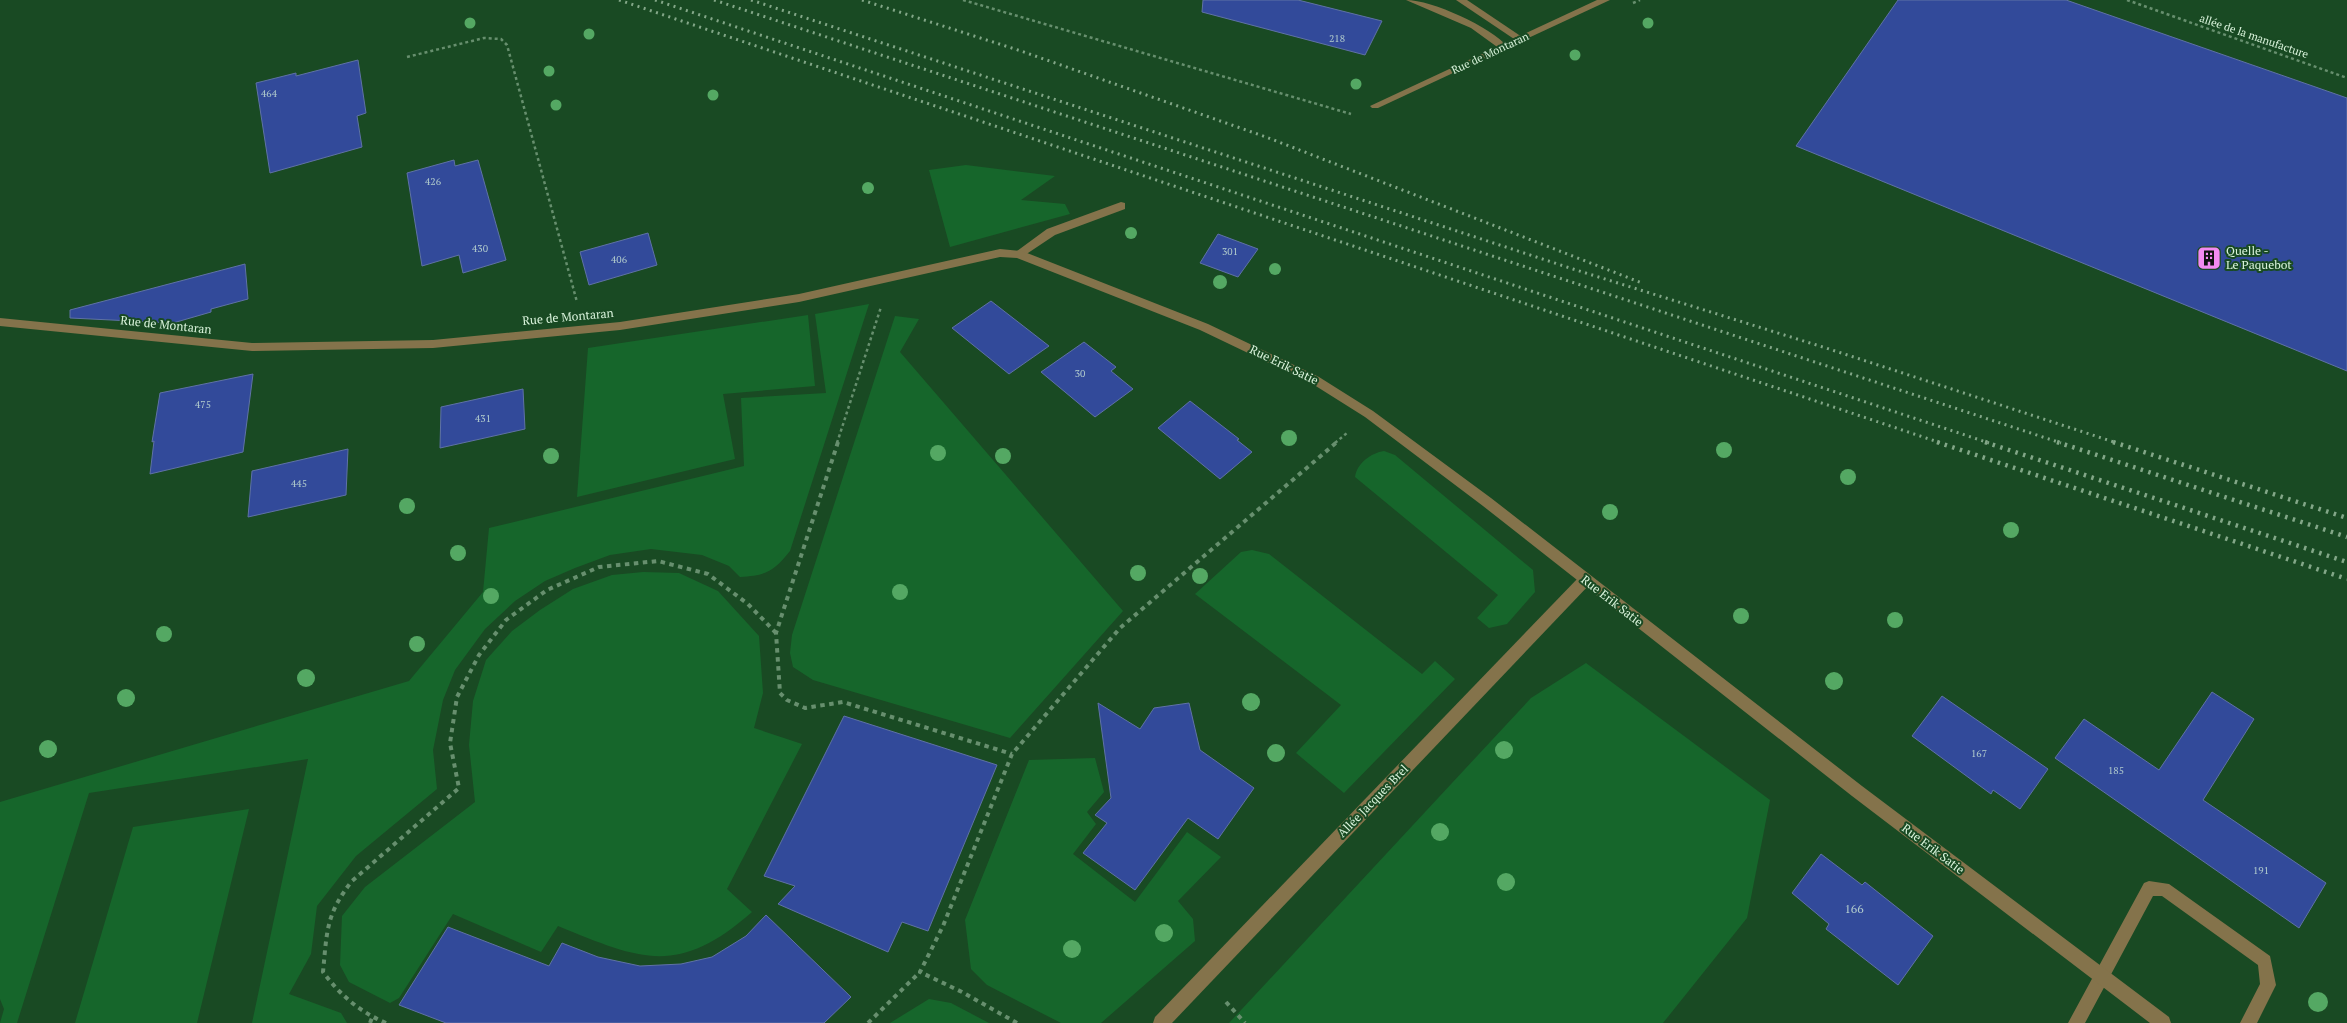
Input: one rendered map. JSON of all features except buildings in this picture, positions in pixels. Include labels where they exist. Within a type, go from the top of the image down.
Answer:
[{"type":"street","points":[[1411,0],[1474,26],[1503,47]]},
{"type":"street","points":[[1461,0],[1520,38]]},
{"type":"street","name":"Rue de Montaran","points":[[1375,106],[1605,0]]},
{"type":"street","points":[[1018,254],[1052,232],[1121,206]]},
{"type":"street","name":"Rue de Montaran","points":[[0,322],[252,347],[433,344],[629,325],[799,298],[1000,253],[1018,254]]},
{"type":"street","name":"Rue Erik Satie","points":[[1018,254],[1204,327],[1315,380],[1369,414],[1487,502],[1585,580],[2101,978],[2163,1023]]},
{"type":"street","name":"Allée Jacques Brel","points":[[1161,1023],[1585,580]]},
{"type":"street","points":[[2076,1023],[2148,888],[2164,889],[2265,961],[2268,985],[2248,1023]]},
{"type":"path","points":[[963,0],[1353,114]]},
{"type":"path","points":[[1631,4],[1640,0]]},
{"type":"path","name":"allée de la manufacture","points":[[2127,0],[2347,78]]},
{"type":"path","points":[[408,57],[484,38],[501,39],[507,45],[579,312],[580,330]]},
{"type":"path","points":[[883,280],[884,297],[776,632],[780,693],[787,700],[805,708],[843,702],[1012,754]]},
{"type":"path","points":[[868,1023],[920,972],[944,926],[1012,754],[1120,628],[1369,414]]},
{"type":"path","points":[[386,1023],[371,1021],[335,990],[323,972],[330,916],[336,902],[352,880],[459,788],[450,742],[457,697],[479,654],[506,620],[547,590],[599,567],[658,561],[708,574],[748,604],[776,632]]},
{"type":"path","points":[[920,972],[962,992],[1017,1023]]},
{"type":"green space","points":[[966,165],[1055,176],[1021,200],[1065,204],[1070,214],[950,247],[929,170]]},
{"type":"green space","points":[[869,304],[790,551],[779,564],[769,571],[757,575],[740,577],[729,566],[702,555],[651,549],[610,555],[545,581],[515,601],[485,629],[455,670],[443,700],[433,750],[437,789],[356,856],[317,906],[311,954],[289,994],[341,1013],[347,1023],[252,1023],[308,759],[89,793],[17,1023],[0,1023],[4,1009],[0,999],[0,802],[409,681],[483,592],[489,528],[744,466],[741,398],[826,393],[815,314]]},
{"type":"green space","points":[[808,315],[815,386],[723,394],[735,459],[577,497],[588,348]]},
{"type":"green space","points":[[895,316],[919,319],[900,352],[1123,611],[1010,738],[813,680],[793,667],[790,653],[792,635]]},
{"type":"green space","points":[[1384,451],[1395,455],[1533,570],[1535,592],[1507,624],[1489,628],[1477,618],[1498,595],[1355,477],[1356,472],[1365,459]]},
{"type":"green space","points":[[1252,550],[1269,554],[1422,674],[1435,661],[1455,679],[1344,793],[1296,753],[1341,705],[1195,594],[1241,552]]},
{"type":"green space","points":[[643,572],[679,573],[718,591],[759,636],[763,693],[754,728],[802,744],[727,889],[752,912],[726,933],[702,946],[680,954],[658,956],[636,954],[558,926],[541,952],[453,914],[399,998],[390,1003],[349,982],[340,965],[342,916],[365,887],[475,802],[469,745],[473,701],[486,660],[512,631],[573,589],[612,575]]},
{"type":"green space","points":[[1586,663],[1770,800],[1747,918],[1663,1023],[1229,1023],[1531,698]]},
{"type":"green space","points":[[1095,758],[1104,792],[1087,812],[1096,824],[1073,854],[1135,902],[1187,832],[1221,857],[1178,901],[1193,919],[1195,941],[1101,1023],[1061,1023],[987,985],[971,969],[965,920],[1029,760]]},
{"type":"green space","points":[[249,809],[197,1023],[75,1023],[133,827]]},
{"type":"green space","points":[[929,999],[951,1003],[989,1023],[890,1023]]},
{"type":"railway","points":[[619,0],[1941,443]]},
{"type":"railway","points":[[655,0],[1989,443]]},
{"type":"railway","points":[[714,0],[2061,443]]},
{"type":"railway","points":[[751,0],[1573,269],[1826,348],[2117,443]]},
{"type":"railway","points":[[862,0],[1021,51],[1266,137],[1642,283]]},
{"type":"railway","points":[[1937,442],[2347,579]]},
{"type":"railway","points":[[1985,442],[2347,562]]},
{"type":"railway","points":[[2057,442],[2347,537]]},
{"type":"railway","points":[[2113,442],[2347,518]]},
{"type":"place","name":"Quelle - Le Paquebot","points":[[2209,258]]}]
